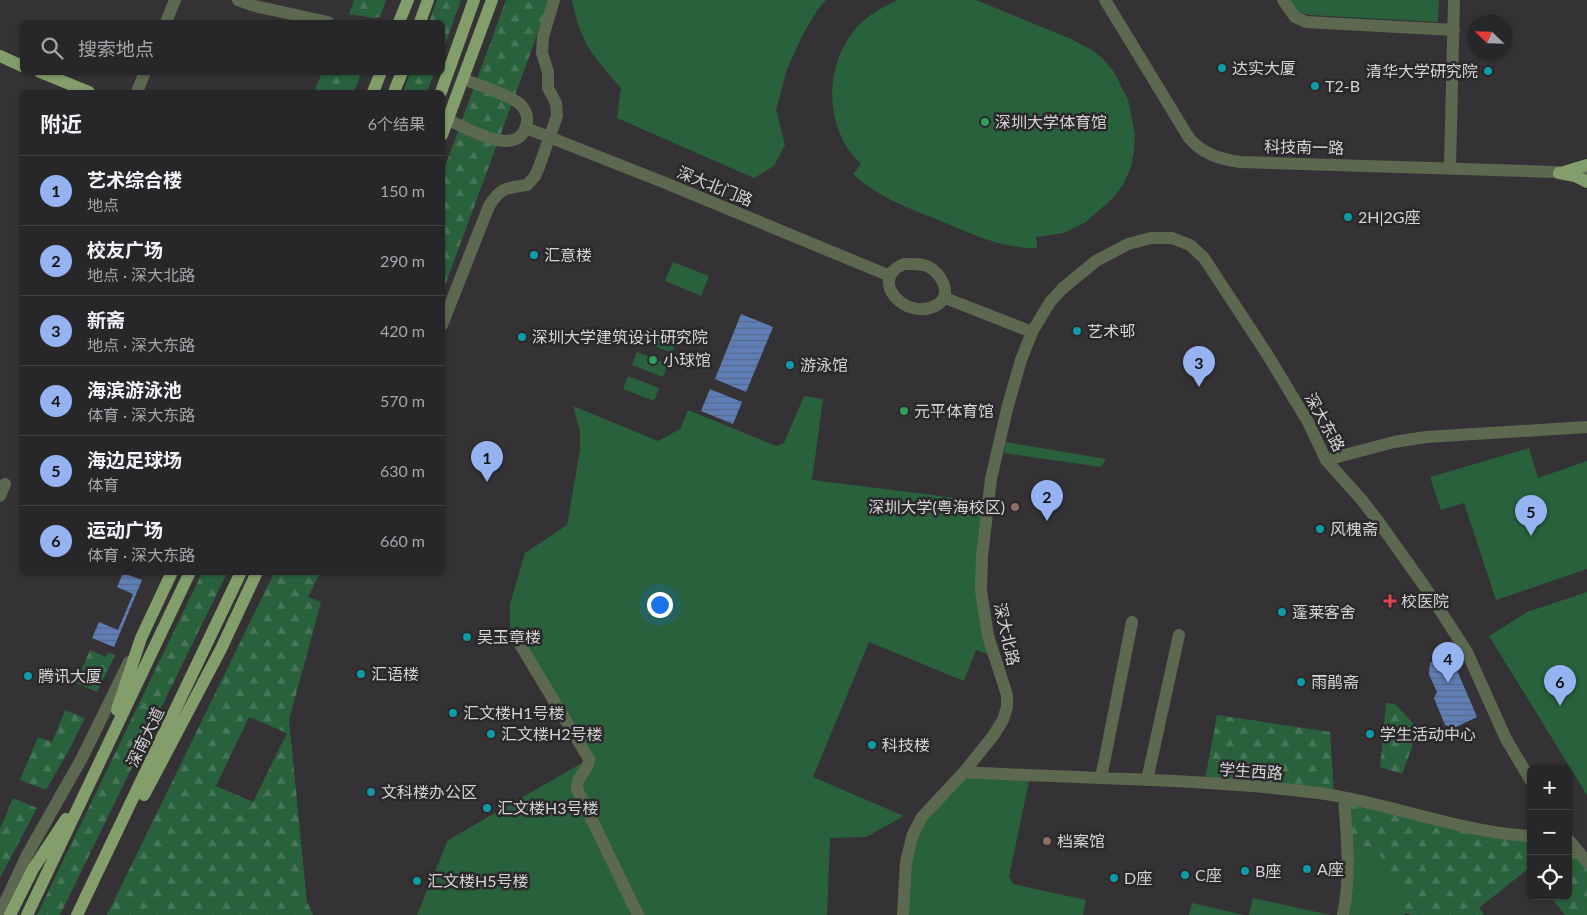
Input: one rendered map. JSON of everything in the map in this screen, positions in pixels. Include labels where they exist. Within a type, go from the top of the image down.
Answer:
[{"type":"main road","points":[[400,20],[408,0]]},
{"type":"main road","points":[[421,20],[428,0]]},
{"type":"main road","points":[[442,90],[474,0]]},
{"type":"main road","points":[[445,128],[492,0]]},
{"type":"main road","points":[[0,56],[20,65]]},
{"type":"main road","points":[[48,75],[85,90]]},
{"type":"main road","points":[[374,90],[380,75]]},
{"type":"main road","points":[[395,90],[401,75]]},
{"type":"main road","points":[[1559,173],[1587,165]]},
{"type":"main road","points":[[1559,173],[1575,176],[1587,182]]},
{"type":"main road","points":[[101,760],[141,638],[171,575]]},
{"type":"main road","name":"深南大道","points":[[27,915],[189,575]]},
{"type":"main road","name":"深南大道","points":[[78,915],[240,575]]},
{"type":"main road","points":[[245,598],[251,575]]},
{"type":"main road","points":[[110,849],[151,783],[221,649],[256,575]]},
{"type":"main road","points":[[183,695],[221,649]]},
{"type":"main road","points":[[10,915],[33,869],[90,784]]},
{"type":"street","points":[[167,20],[175,0]]},
{"type":"street","points":[[238,0],[255,6],[319,20]]},
{"type":"street","points":[[445,317],[489,206],[497,193],[508,187],[527,185],[535,176],[551,138],[558,110],[548,88],[548,72],[542,53],[542,45],[554,0]]},
{"type":"street","name":"科技南一路","points":[[1105,0],[1183,130],[1194,145],[1209,155],[1240,162],[1587,173]]},
{"type":"street","points":[[1284,0],[1295,16],[1306,22],[1454,30]]},
{"type":"street","points":[[1450,168],[1454,0]]},
{"type":"street","points":[[138,90],[144,75]]},
{"type":"street","points":[[448,120],[502,142],[514,141],[526,128],[526,112],[518,102],[463,79]]},
{"type":"street","name":"深大北门路","points":[[526,128],[890,276]]},
{"type":"street","name":"深大东路","points":[[1032,332],[1050,302],[1096,261],[1128,244],[1151,238],[1172,238],[1190,245],[1204,258],[1252,330],[1308,422],[1326,460],[1378,521],[1425,587],[1467,652],[1506,739],[1527,774]]},
{"type":"street","points":[[904,264],[927,266],[940,277],[946,292],[944,298],[935,306],[926,310],[909,308],[901,304],[892,293],[889,282],[890,276],[898,267],[904,264]]},
{"type":"street","points":[[944,298],[1032,332]]},
{"type":"street","name":"深大北路","points":[[903,915],[906,862],[913,834],[922,817],[964,772],[993,736],[1003,720],[1007,707],[1007,695],[988,636],[982,591],[982,556],[991,479],[1007,409],[1032,332]]},
{"type":"street","points":[[1326,460],[1394,442],[1426,437],[1587,427]]},
{"type":"street","points":[[1101,778],[1132,622]]},
{"type":"street","points":[[1147,780],[1179,635]]},
{"type":"street","points":[[0,913],[27,854],[82,758],[141,638]]},
{"type":"street","points":[[521,646],[589,759],[589,766],[578,778],[577,789],[638,915]]},
{"type":"street","name":"学生西路","points":[[964,772],[1147,780],[1288,789],[1344,798],[1511,835],[1527,836]]},
{"type":"street","points":[[1343,915],[1349,853],[1344,798]]},
{"type":"street","points":[[1572,844],[1587,862]]},
{"type":"green space","points":[[354,0],[386,0],[380,17],[373,18],[349,14]]},
{"type":"green space","points":[[437,0],[461,0],[445,44],[445,20],[430,20]]},
{"type":"green space","points":[[506,0],[550,0],[445,286],[445,167]]},
{"type":"green space","points":[[572,0],[826,0],[818,9],[803,34],[787,69],[776,110],[785,145],[774,166],[754,178],[617,118],[621,88],[597,60],[582,36]]},
{"type":"green space","name":"深圳大学体育馆","points":[[898,0],[976,0],[1071,39],[1092,50],[1103,59],[1114,72],[1128,100],[1135,134],[1131,167],[1124,183],[1114,197],[1086,222],[1064,233],[1036,237],[1037,248],[1024,248],[988,240],[906,207],[874,190],[853,174],[861,164],[849,149],[840,132],[834,114],[832,95],[834,76],[847,40],[859,25],[877,11]]},
{"type":"green space","points":[[1289,0],[1439,0],[1438,22],[1309,15],[1297,12]]},
{"type":"green space","points":[[321,75],[360,75],[355,90],[315,90]]},
{"type":"green space","points":[[409,75],[433,75],[428,90],[404,90]]},
{"type":"green space","points":[[673,262],[709,276],[701,296],[665,281]]},
{"type":"green space","points":[[647,327],[678,339],[672,353],[642,341]]},
{"type":"green space","points":[[637,352],[668,364],[663,377],[632,365]]},
{"type":"green space","points":[[628,376],[659,388],[654,401],[623,389]]},
{"type":"green space","points":[[804,396],[823,399],[812,480],[989,502],[982,556],[995,657],[976,650],[964,681],[869,642],[813,777],[904,816],[866,837],[830,838],[827,915],[417,915],[448,840],[589,759],[510,627],[510,604],[525,553],[567,525],[580,450],[580,431],[573,406],[658,441],[680,429],[688,410],[776,446],[784,443]]},
{"type":"green space","points":[[1006,442],[1106,459],[1101,467],[1004,453]]},
{"type":"green space","points":[[1529,448],[1538,478],[1587,461],[1587,569],[1496,600],[1464,503],[1441,510],[1430,477]]},
{"type":"green space","points":[[201,575],[226,575],[60,915],[37,915]]},
{"type":"green space","points":[[273,575],[319,575],[308,597],[321,602],[289,720],[307,902],[313,915],[107,915]],"holes":[[[249,717],[287,733],[253,802],[216,786]]]},
{"type":"green space","points":[[1587,592],[1587,795],[1572,771],[1572,765],[1569,765],[1489,636],[1527,612]]},
{"type":"green space","points":[[90,650],[106,657],[108,652],[115,655],[97,692],[76,683]]},
{"type":"green space","points":[[1386,703],[1395,704],[1413,723],[1412,747],[1402,774],[1380,767]]},
{"type":"green space","points":[[65,710],[85,718],[46,790],[20,780],[38,737],[52,742]]},
{"type":"green space","points":[[1217,715],[1330,732],[1334,793],[1205,780]]},
{"type":"green space","points":[[964,772],[1030,776],[1009,877],[1013,884],[1086,900],[1083,915],[903,915],[913,834]]},
{"type":"green space","points":[[13,798],[37,808],[0,878],[0,829]]},
{"type":"green space","points":[[1344,798],[1527,835],[1527,870],[1479,908],[1484,915],[1411,915],[1405,913],[1403,890],[1376,849],[1348,844]]},
{"type":"green space","points":[[1348,844],[1376,849],[1404,890],[1405,915],[1343,915]]},
{"type":"green space","points":[[1572,844],[1587,862],[1587,915],[1565,915],[1553,900],[1572,900]]},
{"type":"green space","points":[[1253,898],[1330,915],[1249,915]]},
{"type":"green space","points":[[1192,903],[1244,915],[1189,915]]},
{"type":"water","points":[[741,314],[773,327],[746,392],[715,379]]},
{"type":"water","points":[[710,389],[742,402],[733,424],[701,411]]},
{"type":"water","points":[[122,575],[128,575],[142,580],[114,647],[92,638],[99,622],[118,630],[133,594],[117,587]]},
{"type":"water","points":[[1450,654],[1477,717],[1454,728],[1445,725],[1434,698],[1437,692],[1429,674],[1430,663]]},
{"type":"place","name":"达实大厦","points":[[1222,68]]},
{"type":"place","name":"清华大学研究院","points":[[1488,71]]},
{"type":"place","name":"T2-B","points":[[1315,86]]},
{"type":"place","name":"深圳大学体育馆","points":[[985,122]]},
{"type":"place","name":"2H|2G座","points":[[1348,217]]},
{"type":"place","name":"汇意楼","points":[[534,255]]},
{"type":"place","name":"艺术邨","points":[[1077,331]]},
{"type":"place","name":"深圳大学建筑设计研究院","points":[[522,337]]},
{"type":"place","name":"小球馆","points":[[653,360]]},
{"type":"place","name":"游泳馆","points":[[790,365]]},
{"type":"place","name":"新斋","points":[[1199,387]]},
{"type":"place","name":"元平体育馆","points":[[904,411]]},
{"type":"place","name":"艺术综合楼","points":[[487,482]]},
{"type":"place","name":"深圳大学(粤海校区)","points":[[1015,507]]},
{"type":"place","name":"校友广场","points":[[1047,521]]},
{"type":"place","name":"风槐斋","points":[[1320,529]]},
{"type":"place","name":"海边足球场","points":[[1531,536]]},
{"type":"place","name":"校医院","points":[[1390,601]]},
{"type":"place","name":"蓬莱客舍","points":[[1282,612]]},
{"type":"place","name":"吴玉章楼","points":[[467,637]]},
{"type":"place","name":"汇语楼","points":[[361,674]]},
{"type":"place","name":"腾讯大厦","points":[[28,676]]},
{"type":"place","name":"雨鹃斋","points":[[1301,682]]},
{"type":"place","name":"海滨游泳池","points":[[1448,683]]},
{"type":"place","name":"运动广场","points":[[1560,706]]},
{"type":"place","name":"汇文楼H1号楼","points":[[453,713]]},
{"type":"place","name":"汇文楼H2号楼","points":[[491,734]]},
{"type":"place","name":"学生活动中心","points":[[1370,734]]},
{"type":"place","name":"科技楼","points":[[872,745]]},
{"type":"place","name":"文科楼办公区","points":[[371,792]]},
{"type":"place","name":"汇文楼H3号楼","points":[[487,808]]},
{"type":"place","name":"档案馆","points":[[1047,841]]},
{"type":"place","name":"A座","points":[[1307,869]]},
{"type":"place","name":"B座","points":[[1245,871]]},
{"type":"place","name":"C座","points":[[1185,875]]},
{"type":"place","name":"D座","points":[[1114,878]]},
{"type":"place","name":"汇文楼H5号楼","points":[[417,881]]}]
